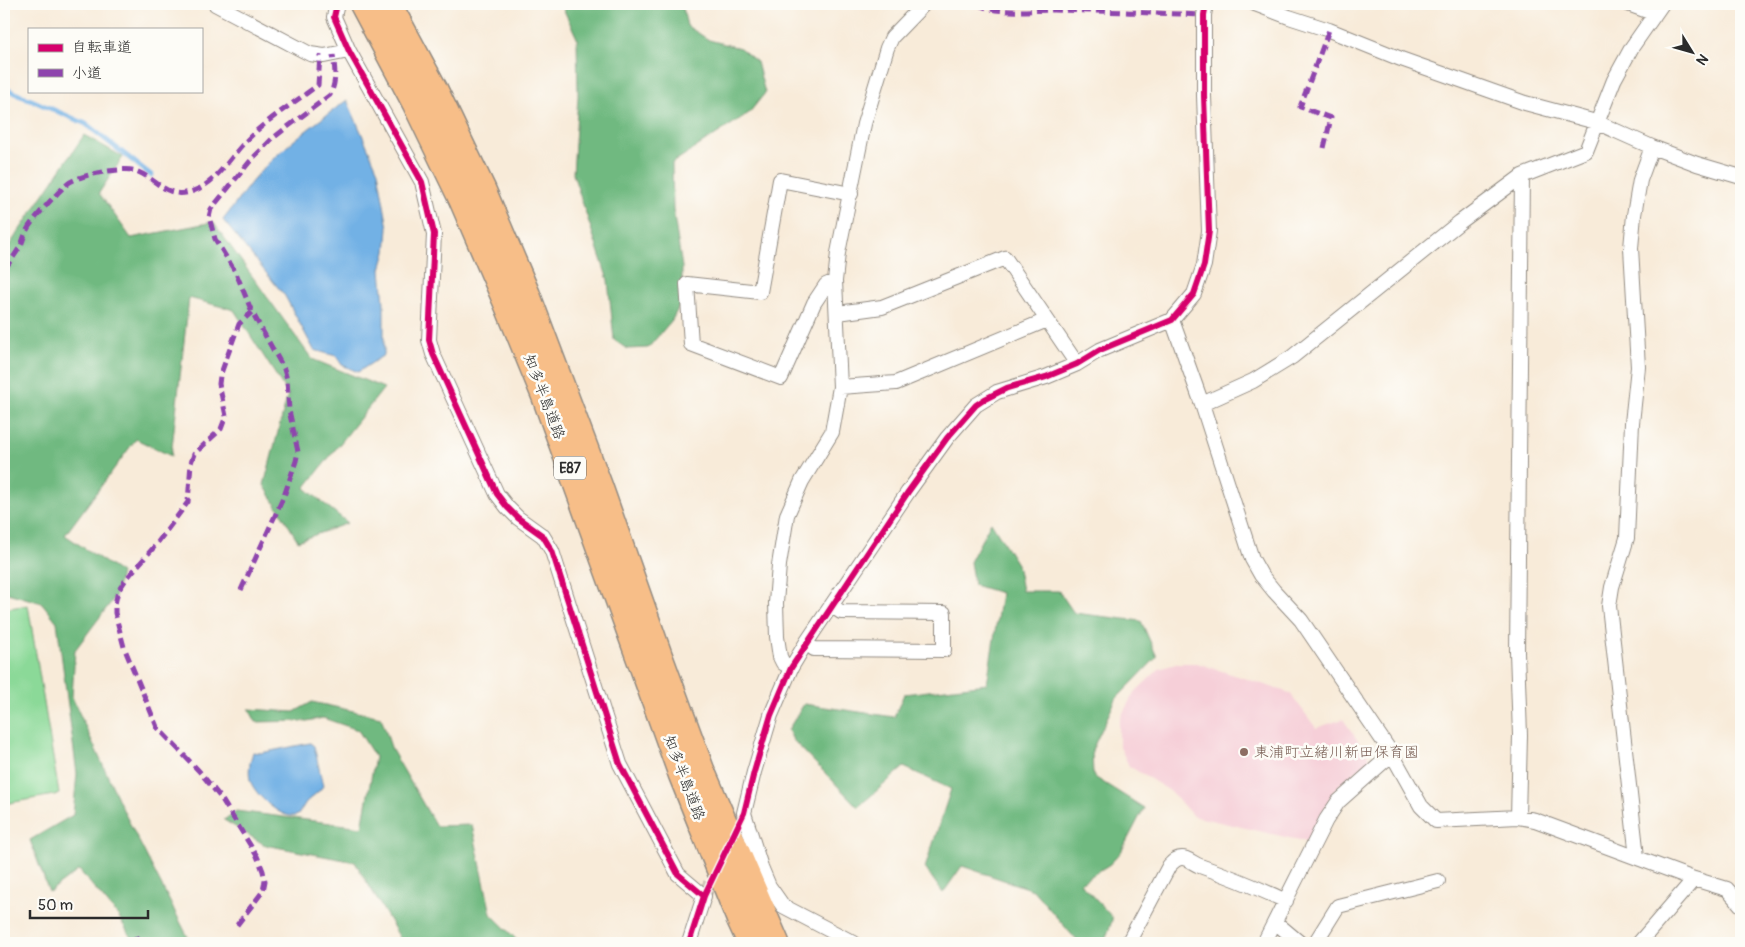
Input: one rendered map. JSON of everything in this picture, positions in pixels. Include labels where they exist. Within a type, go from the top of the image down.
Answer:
[{"type":"highway","name":"知多半島道路","points":[[362,4],[416,104],[462,199],[508,303],[545,396],[682,775],[751,943]]},
{"type":"highway","name":"知多半島道路","points":[[388,4],[435,91],[482,189],[527,295],[599,486],[701,770],[776,943]]},
{"type":"street","points":[[215,4],[310,54],[324,56],[349,51]]},
{"type":"street","points":[[337,4],[334,17],[349,51],[422,182],[434,234],[429,333],[433,354],[497,494],[506,507],[518,518],[543,536],[552,551],[620,764],[678,874],[704,896],[689,943]]},
{"type":"street","points":[[791,668],[780,657],[777,637],[777,593],[787,515],[802,482],[832,432],[840,387],[838,312],[835,281],[838,253],[864,124],[887,48],[892,37],[924,4]]},
{"type":"street","points":[[854,943],[783,906],[769,886],[761,867],[744,813],[754,772],[772,715],[791,668],[806,643],[908,492],[948,438],[976,405],[997,392],[1046,377],[1077,364],[1100,350],[1172,320],[1194,294],[1204,265],[1209,208],[1204,96],[1204,15],[1206,4]]},
{"type":"street","points":[[1255,4],[1525,103],[1596,122],[1652,147],[1697,164],[1741,177]]},
{"type":"street","points":[[1202,404],[1253,381],[1292,357],[1460,222],[1522,176],[1586,151],[1614,80],[1632,48],[1658,9],[1628,4]]},
{"type":"street","points":[[1637,857],[1609,606],[1612,587],[1627,538],[1632,422],[1638,367],[1631,248],[1634,215],[1640,180],[1652,147]]},
{"type":"street","points":[[1518,817],[1520,735],[1516,652],[1522,176]]},
{"type":"street","points":[[835,281],[826,285],[814,303],[781,378],[691,344],[687,284],[760,292],[780,180],[851,194]]},
{"type":"street","points":[[838,312],[882,308],[1005,258],[1077,364]]},
{"type":"street","points":[[840,387],[896,383],[1047,320]]},
{"type":"street","points":[[1172,320],[1202,404],[1252,559],[1266,580],[1301,620],[1392,754],[1421,806],[1428,814],[1436,821],[1518,817],[1535,820],[1694,879],[1727,889],[1741,905]]},
{"type":"street","points":[[806,643],[814,649],[944,650],[944,614],[841,612],[832,606]]},
{"type":"street","points":[[1264,943],[1326,820],[1338,802],[1392,754]]},
{"type":"street","points":[[1128,943],[1169,866],[1174,860],[1180,858],[1228,875],[1286,901]]},
{"type":"street","points":[[1639,943],[1694,879]]},
{"type":"street","points":[[1319,941],[1338,906],[1438,881]]},
{"type":"street","points":[[1275,922],[1300,943]]},
{"type":"shaded area","name":"東浦町立緒川新田保育園","points":[[1179,663],[1197,663],[1290,693],[1316,728],[1343,719],[1371,760],[1335,789],[1307,842],[1193,816],[1170,791],[1129,766],[1119,745],[1119,721],[1133,694],[1159,669]]},
{"type":"green space","points":[[561,4],[682,4],[687,26],[709,40],[740,48],[757,62],[765,93],[749,113],[672,163],[673,210],[682,267],[682,301],[672,320],[648,348],[627,349],[614,340],[608,280],[573,174],[578,96],[577,38]]},
{"type":"green space","points":[[84,135],[123,157],[99,193],[131,238],[213,222],[312,359],[384,388],[305,488],[348,523],[298,541],[264,485],[288,394],[234,310],[189,298],[171,456],[136,439],[65,535],[121,573],[115,597],[75,650],[72,697],[125,814],[191,943],[134,943],[119,917],[79,870],[49,892],[30,840],[73,815],[77,774],[57,622],[42,603],[4,592],[4,253]]},
{"type":"green space","points":[[991,522],[1017,564],[1022,591],[1059,591],[1074,613],[1141,621],[1157,657],[1116,699],[1092,750],[1093,776],[1144,808],[1121,852],[1110,864],[1080,883],[1113,918],[1104,943],[1079,943],[1033,890],[962,866],[943,893],[925,868],[951,789],[904,767],[858,807],[793,740],[788,730],[804,704],[894,717],[904,694],[987,684],[1001,593],[974,585],[970,562]]},
{"type":"green space","points":[[28,605],[59,794],[4,804],[4,609]]},
{"type":"green space","points":[[312,702],[381,717],[392,750],[436,826],[472,825],[491,914],[520,943],[403,943],[355,862],[265,845],[224,820],[236,811],[362,827],[375,757],[358,730],[323,718],[307,721],[256,722],[249,709],[294,712]]},
{"type":"water","points":[[347,100],[378,171],[388,228],[386,252],[381,269],[384,304],[384,355],[358,372],[342,365],[336,356],[314,350],[285,296],[223,220],[268,163]]},
{"type":"water","points":[[310,743],[314,746],[323,786],[306,802],[298,815],[292,816],[277,811],[263,799],[250,780],[250,762],[253,752],[261,753]]},
{"type":"waterway","points":[[4,88],[86,124],[151,175]]},
{"type":"tunnel","points":[[704,896],[718,866]]},
{"type":"marked path","points":[[977,4],[994,10],[1004,11],[1110,11],[1204,15]]},
{"type":"marked path","points":[[1324,148],[1331,118],[1300,107],[1329,30]]},
{"type":"marked path","points":[[4,269],[20,247],[30,225],[47,204],[70,182],[76,179],[103,172],[130,170],[144,175],[172,192],[188,193],[205,185],[218,174],[254,133],[318,85],[320,55]]},
{"type":"marked path","points":[[241,590],[284,496],[298,452],[289,410],[287,380],[284,369],[252,312],[236,273],[215,239],[209,217],[211,209],[252,159],[273,138],[330,95],[335,80],[333,55]]},
{"type":"marked path","points":[[237,925],[263,891],[265,881],[263,871],[257,856],[221,798],[199,771],[157,727],[124,647],[115,613],[115,604],[118,591],[127,578],[155,546],[188,502],[191,463],[194,454],[221,429],[226,416],[219,384],[220,376],[239,324],[252,312]]},
{"type":"marked path","points":[[136,936],[139,943]]},
{"type":"cycle path","points":[[337,4],[334,17],[349,51],[422,182],[434,234],[429,340],[433,354],[497,494],[518,518],[543,536],[552,551],[620,764],[678,874],[704,896]]},
{"type":"cycle path","points":[[689,943],[704,896],[744,813],[771,715],[791,668],[908,492],[947,438],[976,405],[985,399],[1007,388],[1046,377],[1077,364],[1100,350],[1172,320],[1194,294],[1204,265],[1209,231],[1204,96],[1204,15],[1206,4]]},
{"type":"place","name":"東浦町立緒川新田保育園","points":[[1244,752]]}]
